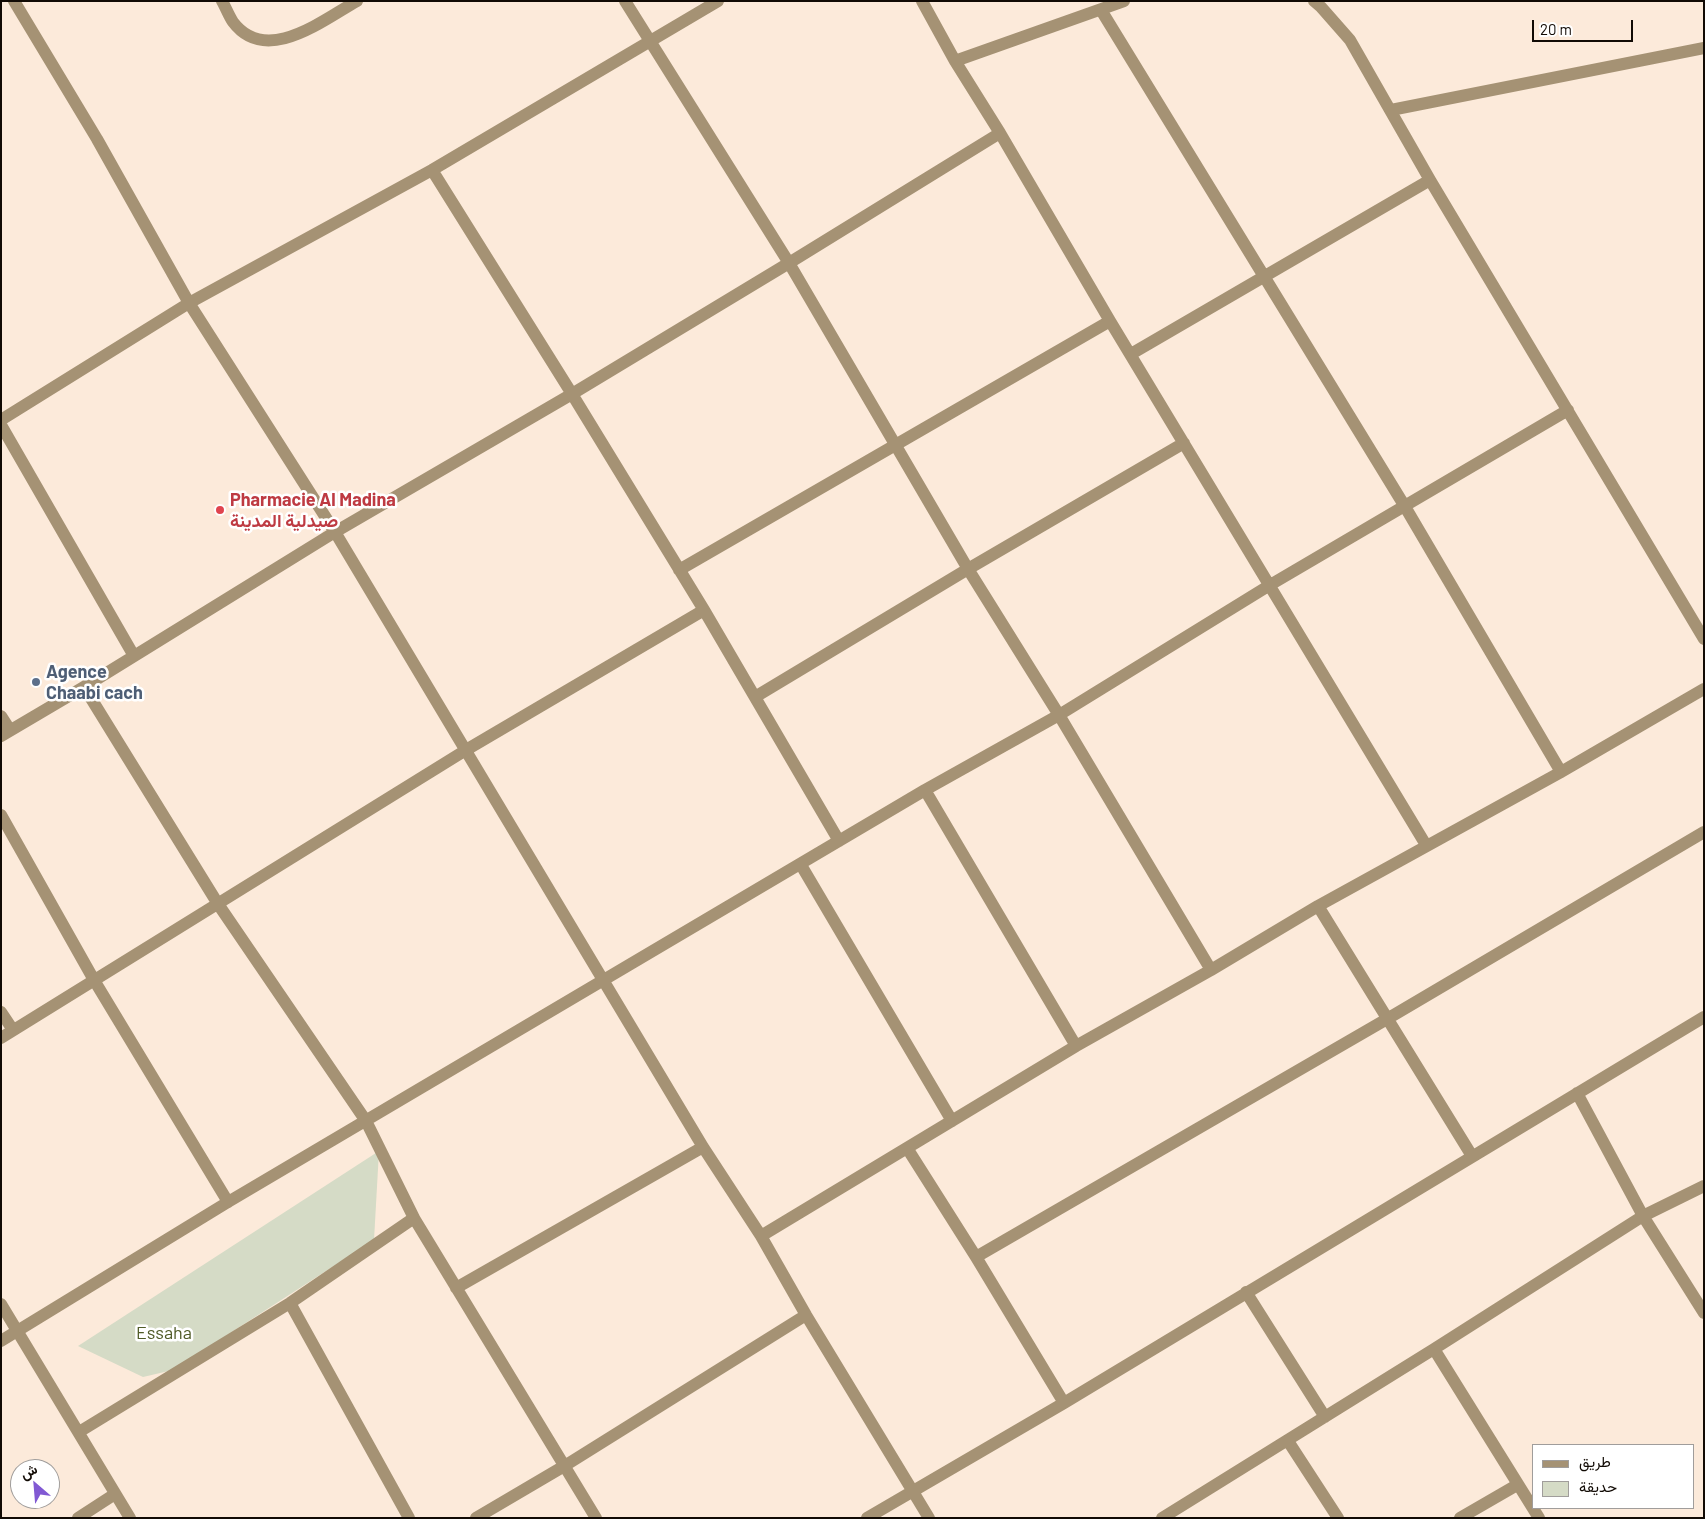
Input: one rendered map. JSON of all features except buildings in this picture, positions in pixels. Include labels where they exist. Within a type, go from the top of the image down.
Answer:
[{"type":"street","points":[[14,1],[97,139],[189,303],[334,532],[703,1147],[761,1236],[929,1518]]},
{"type":"street","points":[[222,1],[234,22],[246,33],[258,39],[272,41],[284,40],[298,35],[357,1]]},
{"type":"street","points":[[625,1],[790,264],[968,569],[1059,715],[1211,970]]},
{"type":"street","points":[[1,420],[189,303],[432,170],[718,1]]},
{"type":"street","points":[[922,1],[1110,321],[1426,845]]},
{"type":"street","points":[[955,60],[1124,1]]},
{"type":"street","points":[[1314,1],[1350,40],[1430,180],[1704,639]]},
{"type":"street","points":[[1101,10],[1404,506],[1561,772]]},
{"type":"street","points":[[1391,110],[1704,48]]},
{"type":"street","points":[[1,716],[6,733],[84,687],[334,532],[572,394],[790,264],[1000,133]]},
{"type":"street","points":[[432,170],[704,610],[839,841]]},
{"type":"street","points":[[1131,354],[1430,180]]},
{"type":"street","points":[[679,570],[1110,321]]},
{"type":"street","points":[[1,1341],[228,1202],[925,790],[1059,715],[1270,585],[1568,410]]},
{"type":"street","points":[[1,425],[134,656]]},
{"type":"street","points":[[755,697],[968,569],[1184,443]]},
{"type":"street","points":[[1,1038],[466,750],[704,610]]},
{"type":"street","points":[[84,687],[218,904],[366,1121],[414,1218],[596,1518]]},
{"type":"street","points":[[761,1236],[1076,1046],[1211,970],[1318,906],[1561,772],[1704,689]]},
{"type":"street","points":[[925,790],[1076,1046]]},
{"type":"street","points":[[1,815],[94,980],[228,1202]]},
{"type":"street","points":[[976,1257],[1387,1019],[1704,832]]},
{"type":"street","points":[[800,865],[952,1121]]},
{"type":"street","points":[[1318,906],[1472,1156]]},
{"type":"street","points":[[1,1012],[13,1030]]},
{"type":"street","points":[[867,1518],[1064,1403],[1704,1017]]},
{"type":"street","points":[[1578,1092],[1644,1216],[1704,1313]]},
{"type":"street","points":[[456,1288],[703,1147]]},
{"type":"street","points":[[907,1148],[976,1257],[1064,1403]]},
{"type":"street","points":[[1162,1518],[1288,1441],[1644,1216],[1704,1186]]},
{"type":"street","points":[[79,1432],[290,1303],[414,1218]]},
{"type":"street","points":[[1246,1292],[1325,1417]]},
{"type":"street","points":[[290,1303],[409,1518]]},
{"type":"street","points":[[1,1304],[130,1518]]},
{"type":"street","points":[[476,1518],[566,1466],[806,1314]]},
{"type":"street","points":[[1434,1349],[1532,1508]]},
{"type":"street","points":[[1288,1441],[1338,1518]]},
{"type":"street","points":[[1460,1518],[1517,1485]]},
{"type":"street","points":[[78,1518],[115,1494]]},
{"type":"green space","name":"Essaha","points":[[379,1151],[374,1240],[173,1370],[143,1377],[78,1346]]},
{"type":"place","name":"Pharmacie Al Madina صيدلية المدينة","points":[[220,510]]},
{"type":"place","name":"Agence Chaabi cach","points":[[36,682]]}]
